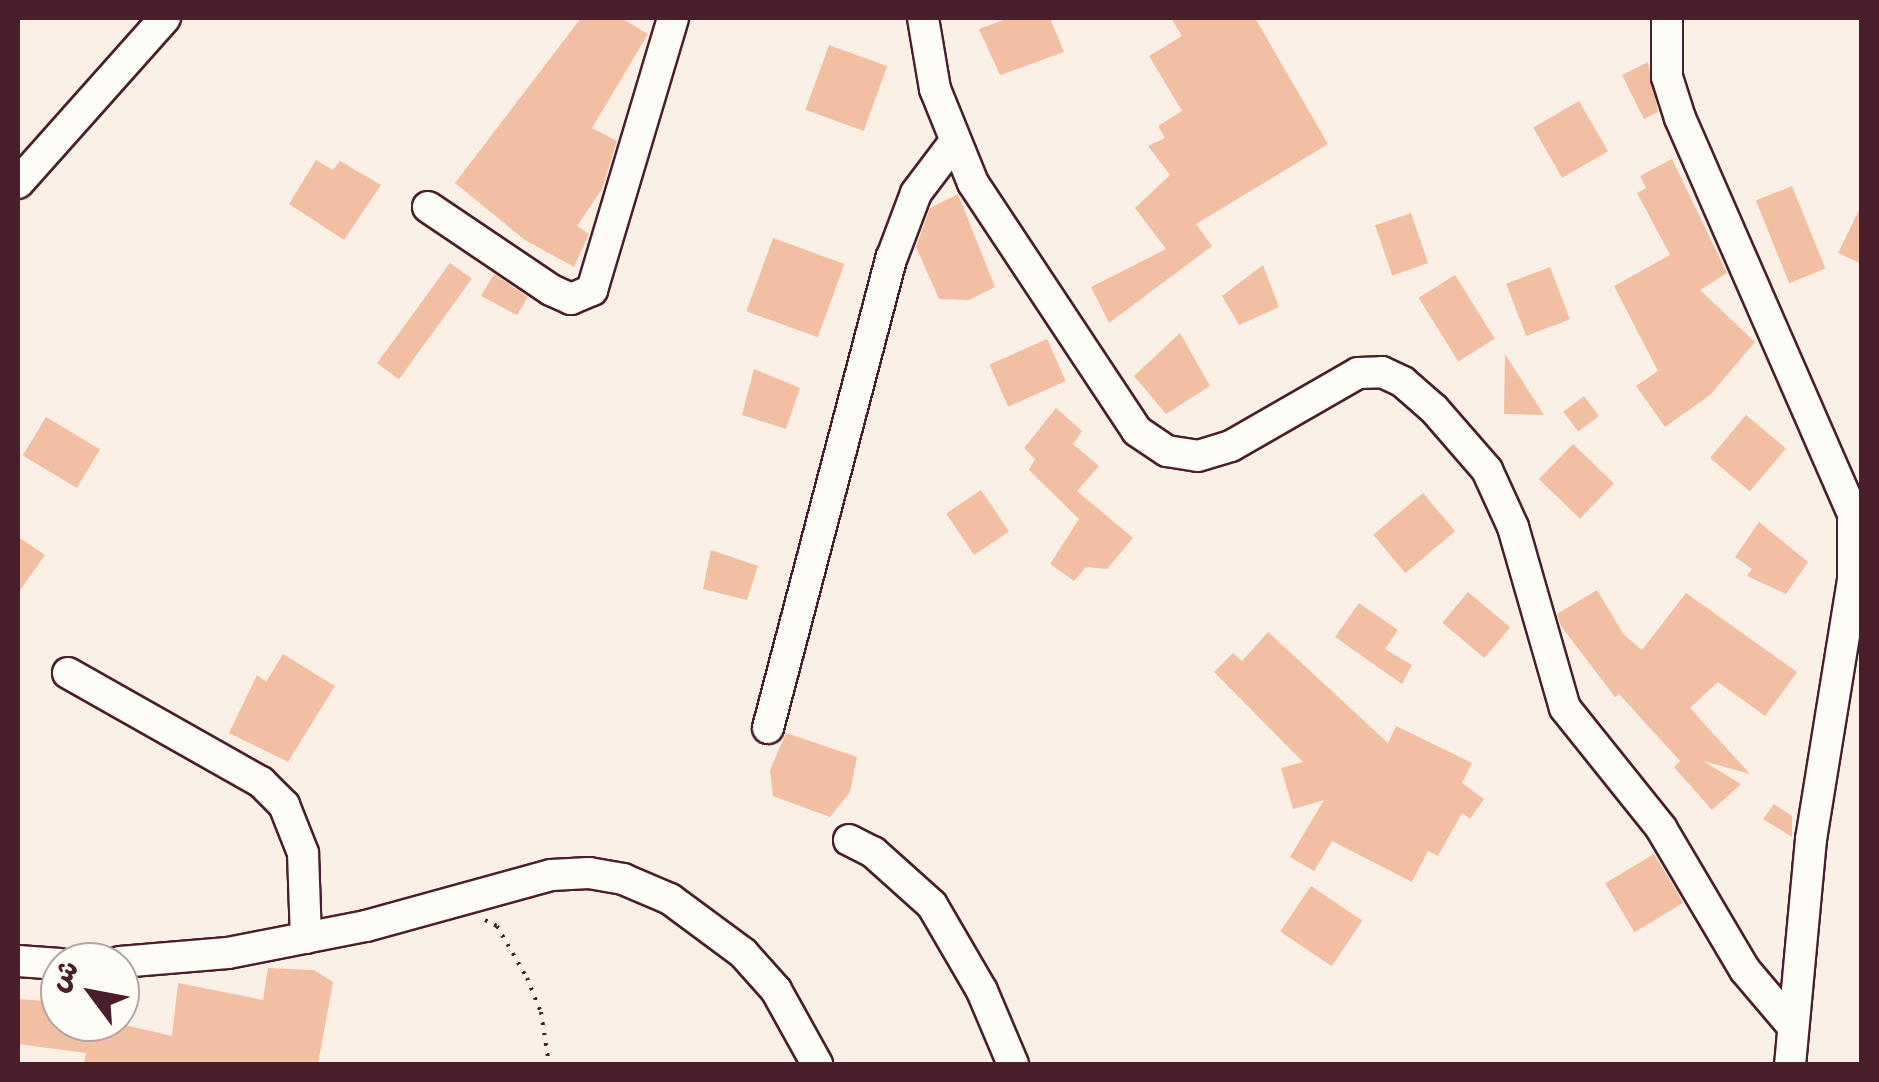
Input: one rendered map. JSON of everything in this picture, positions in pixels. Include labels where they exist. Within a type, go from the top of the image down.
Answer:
[{"type":"street","points":[[18,183],[166,18]]},
{"type":"street","points":[[428,207],[551,290],[572,298],[592,290],[673,18]]},
{"type":"street","points":[[923,18],[935,89],[953,144],[1108,396],[1136,431],[1167,450],[1198,456],[1231,446],[1358,374],[1382,372],[1434,408],[1487,470],[1512,528],[1566,708],[1661,828],[1744,970],[1790,1023]]},
{"type":"street","points":[[1667,18],[1668,77],[1680,118],[1857,511],[1857,585],[1790,1023],[1790,1064]]},
{"type":"street","points":[[768,728],[892,257],[916,193],[953,144]]},
{"type":"street","points":[[68,672],[261,782],[284,805],[303,852],[306,938]]},
{"type":"street","points":[[849,840],[873,852],[932,905],[982,992],[1013,1064]]},
{"type":"street","points":[[140,962],[172,961],[306,938],[551,875],[588,873],[623,879],[670,899],[744,953],[776,990],[817,1064]]},
{"type":"path","points":[[456,900],[497,926],[512,950],[541,1012],[549,1064]]},
{"type":"building","points":[[581,18],[621,18],[648,34],[592,128],[617,141],[602,189],[577,226],[589,234],[574,267],[525,240],[455,183]]},
{"type":"building","points":[[1009,18],[1050,18],[1064,52],[1000,75],[979,29]]},
{"type":"building","points":[[1171,18],[1255,18],[1328,144],[1196,224],[1212,246],[1109,323],[1091,287],[1166,249],[1135,208],[1170,175],[1148,146],[1165,138],[1158,126],[1182,111],[1149,56],[1182,36]]},
{"type":"building","points":[[829,45],[887,66],[864,131],[805,110]]},
{"type":"building","points":[[1648,62],[1658,112],[1644,119],[1622,75]]},
{"type":"building","points":[[1579,101],[1608,151],[1562,178],[1533,128]]},
{"type":"building","points":[[1672,159],[1727,273],[1700,290],[1755,342],[1710,395],[1665,427],[1636,386],[1658,371],[1614,286],[1670,255],[1637,193],[1646,188],[1640,176]]},
{"type":"building","points":[[316,160],[333,170],[340,161],[381,185],[344,240],[289,204]]},
{"type":"building","points":[[1792,186],[1825,269],[1789,283],[1756,201]]},
{"type":"building","points":[[958,194],[995,287],[969,300],[939,299],[916,247],[930,208]]},
{"type":"building","points":[[1862,204],[1862,264],[1838,253]]},
{"type":"building","points":[[1411,213],[1428,263],[1392,275],[1375,225]]},
{"type":"building","points":[[773,238],[844,264],[818,337],[746,311]]},
{"type":"building","points":[[450,263],[472,279],[399,379],[377,363]]},
{"type":"building","points":[[1263,265],[1279,307],[1239,325],[1222,296]]},
{"type":"building","points":[[1550,267],[1570,319],[1526,336],[1506,284]]},
{"type":"building","points":[[494,274],[528,297],[517,315],[481,296]]},
{"type":"building","points":[[1455,275],[1495,339],[1458,361],[1419,298]]},
{"type":"building","points":[[1180,333],[1210,386],[1166,414],[1134,376]]},
{"type":"building","points":[[1047,339],[1066,381],[1008,407],[989,365]]},
{"type":"building","points":[[1505,354],[1544,415],[1504,414]]},
{"type":"building","points":[[754,369],[800,388],[786,429],[742,415]]},
{"type":"building","points":[[1584,396],[1599,416],[1578,432],[1563,412]]},
{"type":"building","points":[[1056,408],[1082,431],[1073,444],[1099,466],[1077,491],[1133,538],[1107,569],[1086,567],[1074,581],[1050,564],[1079,519],[1029,470],[1035,459],[1024,448]]},
{"type":"building","points":[[1746,415],[1786,448],[1750,491],[1710,458]]},
{"type":"building","points":[[46,417],[100,449],[77,488],[23,456]]},
{"type":"building","points":[[1573,444],[1614,484],[1580,519],[1539,479]]},
{"type":"building","points":[[981,490],[1009,531],[974,555],[946,513]]},
{"type":"building","points":[[1423,493],[1455,531],[1405,573],[1373,535]]},
{"type":"building","points":[[1759,522],[1808,562],[1786,594],[1747,576],[1752,569],[1735,557]]},
{"type":"building","points":[[18,537],[45,555],[18,593]]},
{"type":"building","points":[[711,550],[758,566],[747,600],[703,589]]},
{"type":"building","points":[[1597,590],[1624,635],[1642,650],[1686,593],[1797,672],[1765,716],[1718,682],[1690,708],[1750,774],[1703,761],[1741,784],[1712,810],[1674,767],[1680,761],[1619,694],[1615,697],[1561,626],[1557,614]]},
{"type":"building","points":[[1468,592],[1510,627],[1484,658],[1442,623]]},
{"type":"building","points":[[1359,603],[1398,630],[1385,649],[1412,665],[1402,684],[1335,637]]},
{"type":"building","points":[[1268,632],[1388,743],[1396,726],[1472,763],[1462,783],[1484,799],[1470,819],[1462,813],[1438,856],[1428,851],[1412,882],[1332,841],[1314,871],[1290,857],[1324,800],[1293,809],[1281,768],[1303,762],[1214,672],[1233,653],[1242,661]]},
{"type":"building","points":[[283,654],[335,686],[288,762],[229,733],[257,675],[266,682]]},
{"type":"building","points":[[786,733],[857,757],[850,792],[830,817],[773,796],[770,770]]},
{"type":"building","points":[[1774,804],[1792,816],[1792,837],[1763,819]]},
{"type":"building","points":[[1654,854],[1683,903],[1634,932],[1605,883]]},
{"type":"building","points":[[1311,886],[1362,921],[1332,966],[1280,932]]},
{"type":"building","points":[[268,968],[314,970],[333,982],[318,1064],[84,1064],[86,1053],[18,1044],[18,999],[40,1001],[40,1042],[140,1042],[140,1029],[172,1036],[178,983],[263,1000]]}]
